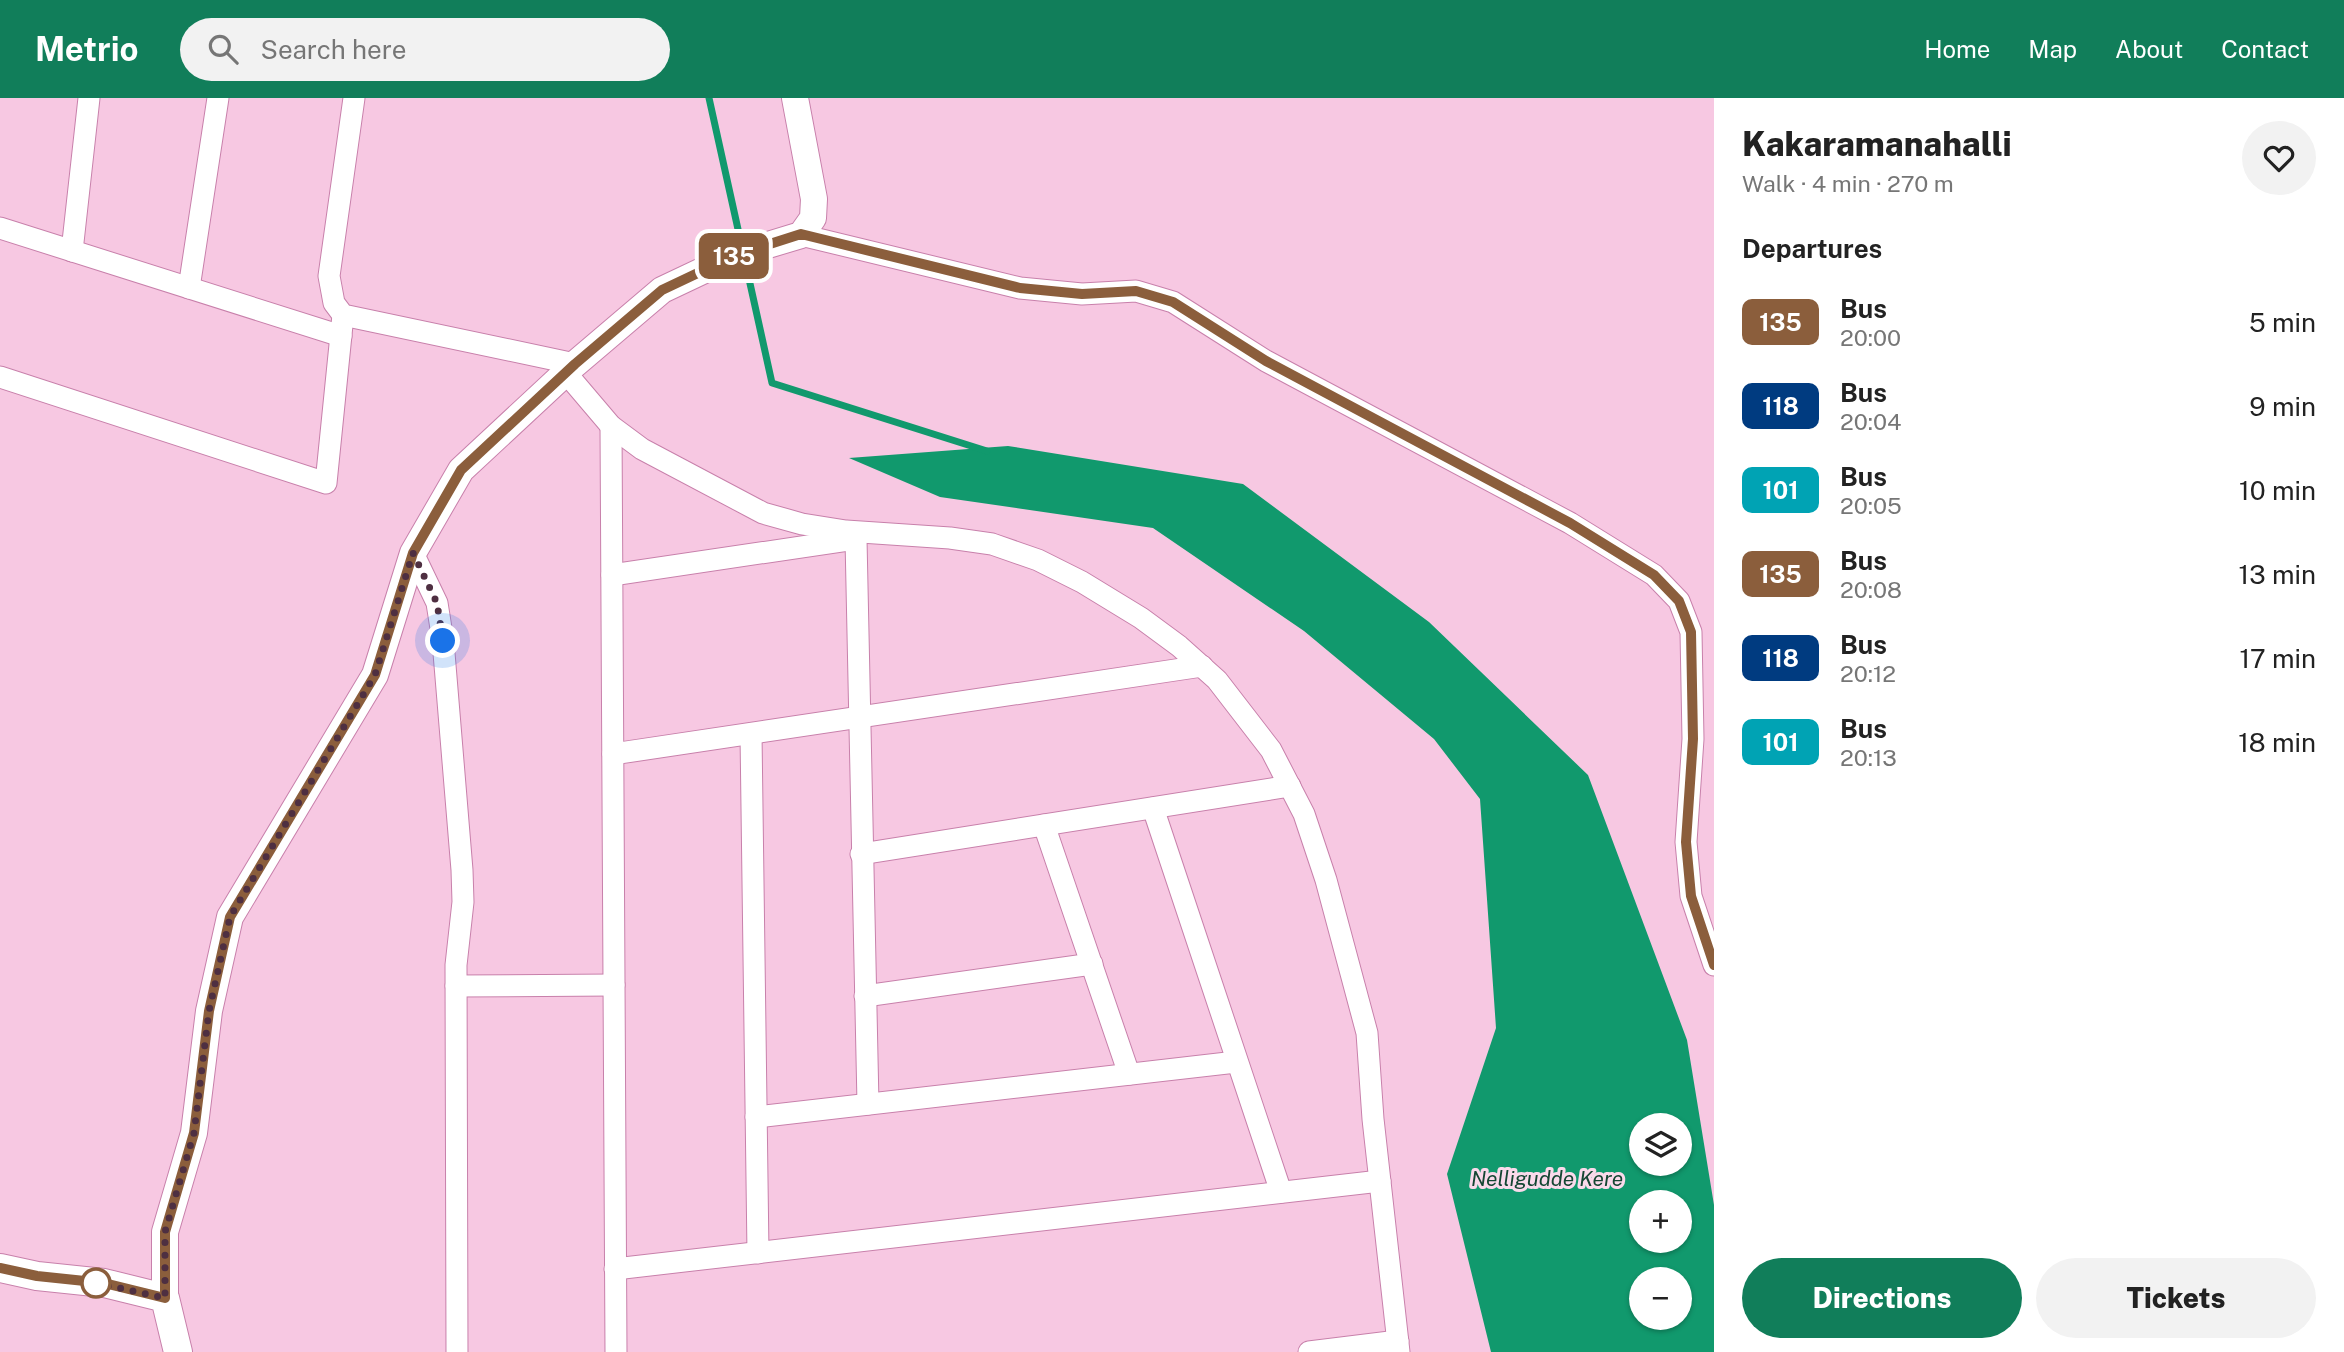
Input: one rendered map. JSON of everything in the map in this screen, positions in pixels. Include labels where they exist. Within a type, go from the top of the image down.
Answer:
[{"type":"main road","points":[[0,1268],[37,1276],[104,1283],[165,1298],[178,1352]]},
{"type":"street","points":[[72,251],[89,98]]},
{"type":"street","points":[[189,288],[218,98]]},
{"type":"street","points":[[0,377],[326,483],[342,326],[329,276],[354,98]]},
{"type":"street","points":[[795,98],[814,199],[813,218],[801,234]]},
{"type":"street","points":[[0,228],[189,288],[342,326],[570,368],[611,426],[642,449],[763,513],[802,524],[846,531],[895,533],[992,544],[1038,560],[1082,582],[1140,618],[1202,666],[1217,680],[1271,750],[1304,814],[1326,880],[1367,1033],[1399,1347],[1309,1352]]},
{"type":"street","points":[[165,1298],[165,1232],[194,1133],[209,1011],[230,917],[375,675],[413,553],[461,470],[570,368],[662,290],[738,254],[801,234],[1020,288],[1082,294],[1136,291],[1173,302],[1266,361],[1570,523],[1654,575],[1679,601],[1691,632],[1693,739],[1686,842],[1691,896],[1714,965]]},
{"type":"street","points":[[611,426],[616,1352]]},
{"type":"street","points":[[612,575],[895,533]]},
{"type":"street","points":[[856,539],[867,1104]]},
{"type":"street","points":[[413,553],[437,603],[443,641],[462,870],[463,902],[456,965],[457,1352]]},
{"type":"street","points":[[613,754],[1202,666]]},
{"type":"street","points":[[751,734],[758,1253]]},
{"type":"street","points":[[861,854],[1290,786]]},
{"type":"street","points":[[1153,808],[1281,1192]]},
{"type":"street","points":[[1044,825],[1129,1074]]},
{"type":"street","points":[[865,996],[1092,964]]},
{"type":"street","points":[[456,986],[614,985]]},
{"type":"street","points":[[756,1117],[1236,1062]]},
{"type":"street","points":[[615,1269],[1380,1181]]},
{"type":"water","name":"Nelligudde Kere","points":[[1008,446],[1243,484],[1429,622],[1588,775],[1687,1040],[1714,1205],[1714,1352],[1491,1352],[1447,1174],[1496,1028],[1480,799],[1434,739],[1304,631],[1153,528],[940,497],[849,458]]},
{"type":"waterway","points":[[709,98],[772,383],[987,451]]},
{"type":"bus line","name":"135","points":[[0,1268],[37,1276],[104,1283],[165,1298],[165,1232],[194,1133],[209,1011],[230,917],[375,675],[413,553],[461,470],[575,364],[662,290],[738,254],[801,234],[1020,288],[1082,294],[1136,291],[1173,302],[1266,361],[1570,523],[1654,575],[1679,601],[1691,632],[1693,739],[1686,842],[1691,896],[1714,965]]},
{"type":"route","points":[[96,1283],[165,1298],[165,1232],[194,1133],[209,1011],[230,917],[375,675],[413,553],[437,603],[443,641]]}]
